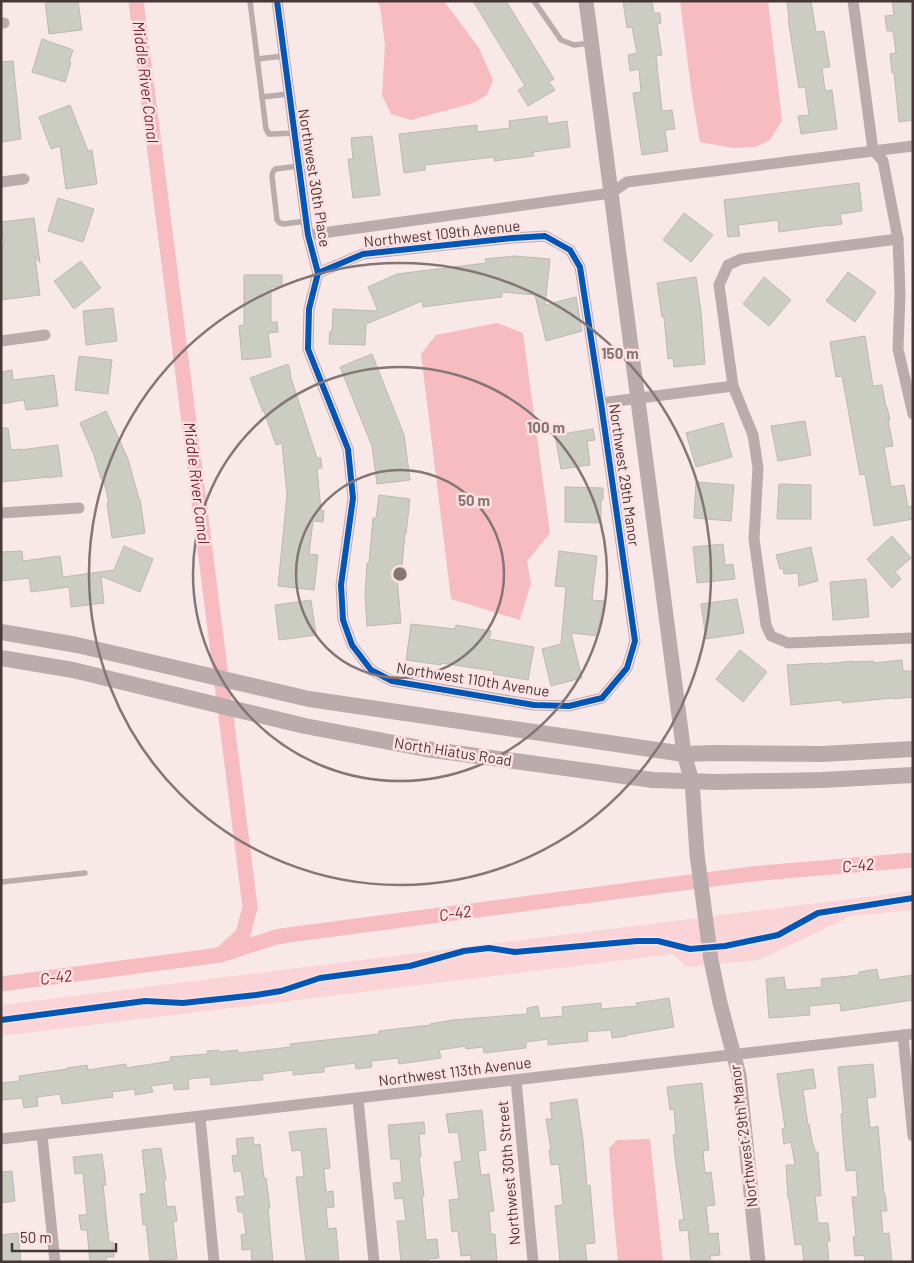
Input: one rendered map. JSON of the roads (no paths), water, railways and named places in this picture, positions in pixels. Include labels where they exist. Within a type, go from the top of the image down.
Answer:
[{"type":"main road","name":"North Hiatus Road","points":[[1,632],[77,645],[309,699],[684,754],[822,754],[913,749]]},
{"type":"main road","name":"North Hiatus Road","points":[[1,658],[73,670],[305,726],[426,749],[653,780],[692,782],[823,780],[913,776]]},
{"type":"street","name":"Northwest 30th Place","points":[[277,1],[308,235],[318,273],[309,309],[308,349],[348,449],[353,498],[341,585],[344,620],[352,645],[371,670]]},
{"type":"street","name":"Northwest 29th Manor","points":[[586,1],[684,754],[692,782],[697,854],[711,960],[739,1075],[758,1262]]},
{"type":"street","points":[[853,1],[873,150],[884,161],[898,240],[900,294],[898,349],[913,414]]},
{"type":"street","name":"Northwest 109th Avenue","points":[[308,235],[611,193],[627,182],[913,146]]},
{"type":"street","points":[[1,182],[24,179]]},
{"type":"street","name":"Northwest 109th Avenue","points":[[318,273],[363,254],[513,238],[545,236],[570,250]]},
{"type":"street","points":[[898,240],[741,259],[728,265],[719,285],[733,386],[754,434],[758,468],[754,539],[766,625],[771,636],[788,643],[913,638]]},
{"type":"street","name":"Northwest 29th Manor","points":[[570,250],[580,267],[602,403],[635,641],[627,668],[602,698]]},
{"type":"street","points":[[1,341],[45,335]]},
{"type":"street","points":[[602,403],[733,386]]},
{"type":"street","points":[[1,512],[79,508]]},
{"type":"street","name":"Northwest 110th Avenue","points":[[371,670],[392,681],[534,705],[569,706],[602,698]]},
{"type":"street","points":[[908,1035],[913,1136]]},
{"type":"street","name":"Northwest 113th Avenue","points":[[1,1139],[908,1035]]},
{"type":"street","name":"Northwest 30th Street","points":[[516,1080],[533,1262]]},
{"type":"street","points":[[358,1099],[374,1262]]},
{"type":"street","points":[[200,1117],[214,1262]]},
{"type":"street","points":[[42,1135],[55,1262]]},
{"type":"lane","points":[[250,1],[265,126],[267,132],[273,134],[294,133]]},
{"type":"lane","points":[[534,1],[561,40],[574,45],[591,43]]},
{"type":"lane","points":[[258,59],[284,56]]},
{"type":"lane","points":[[262,97],[289,94]]},
{"type":"lane","points":[[299,166],[275,169],[272,176],[280,223],[306,221]]},
{"type":"lane","points":[[1,882],[85,873]]},
{"type":"waterway","name":"Middle River Canal","points":[[136,1],[250,907],[243,934],[220,955]]},
{"type":"waterway","name":"C-42","points":[[1,984],[220,955],[288,935],[751,874],[913,860]]}]
